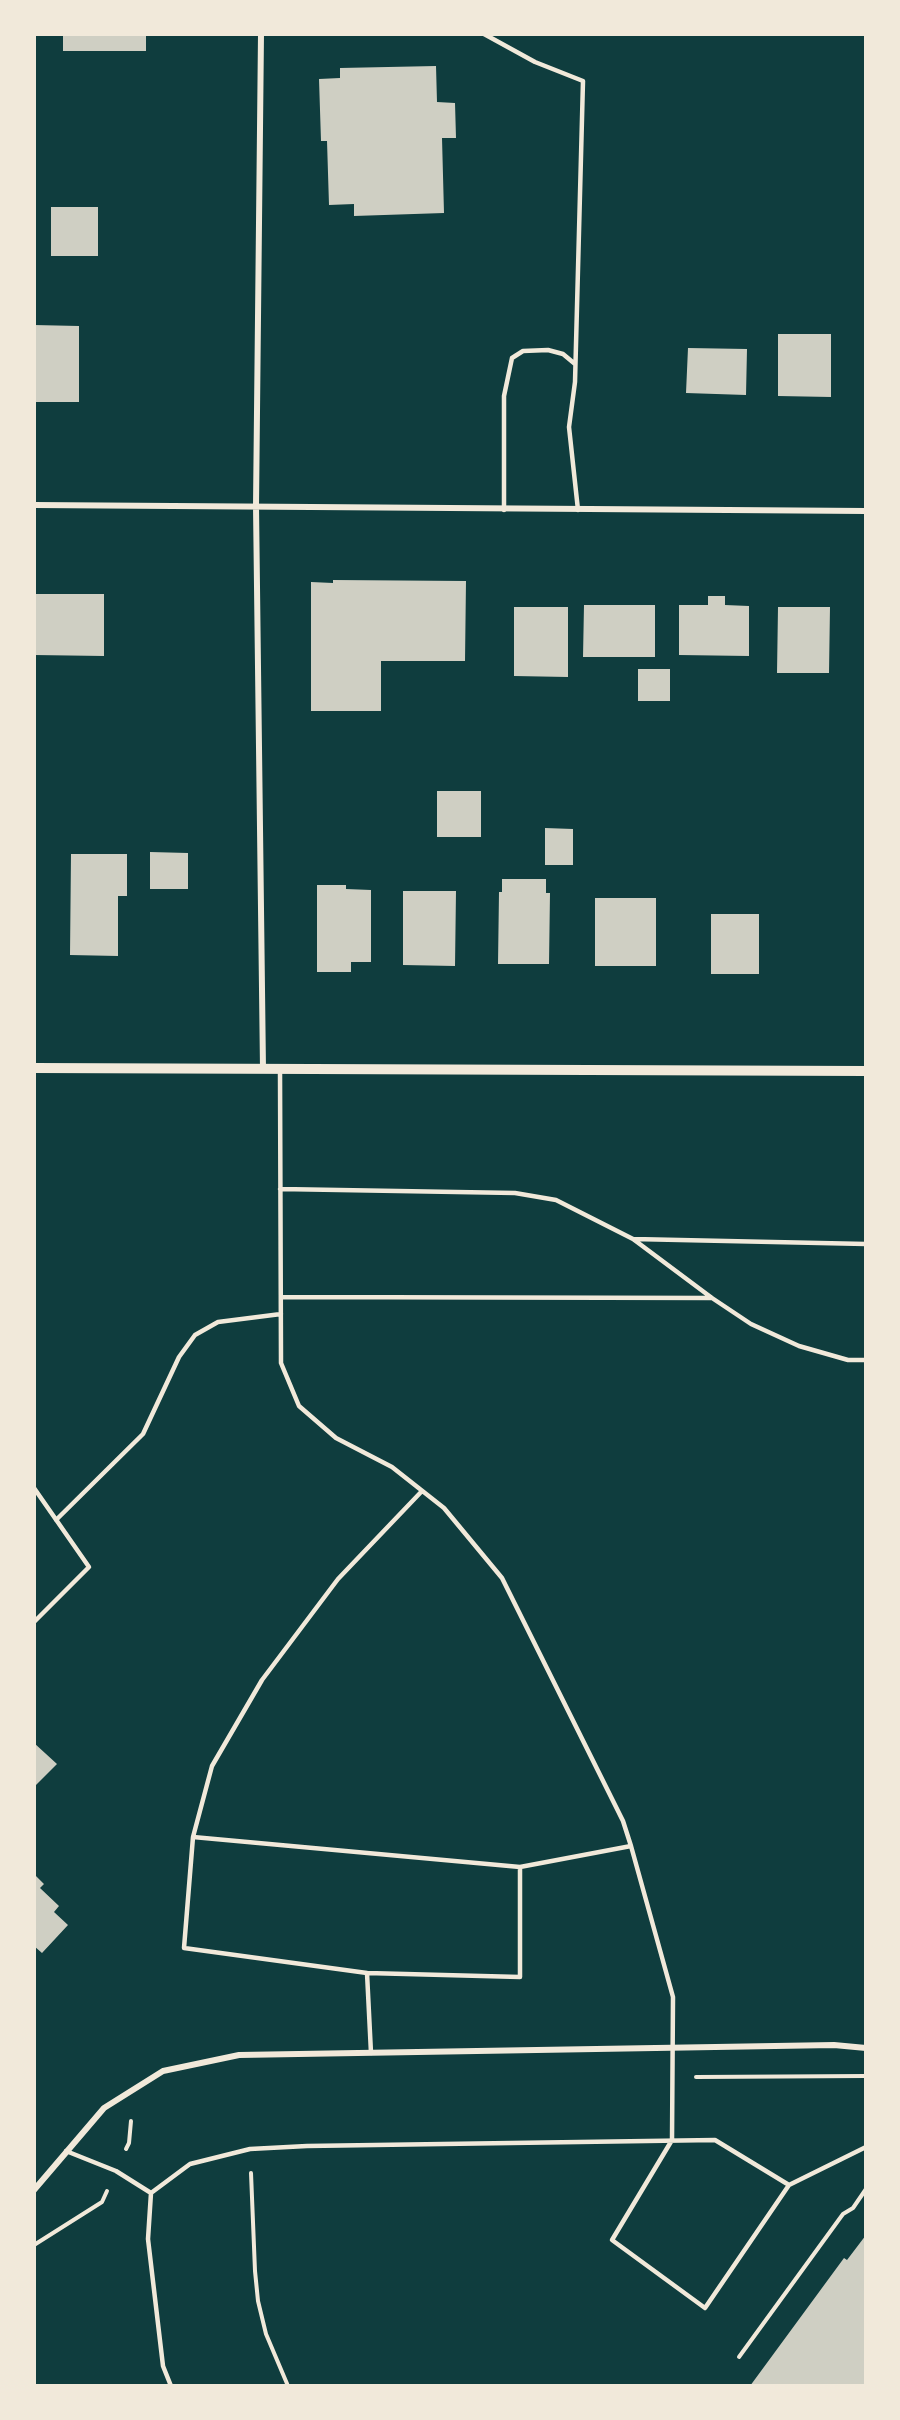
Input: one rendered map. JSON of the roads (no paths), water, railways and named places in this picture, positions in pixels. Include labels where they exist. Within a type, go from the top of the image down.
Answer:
[{"type":"street","points":[[261,34],[256,506],[263,1069]]},
{"type":"street","points":[[34,505],[866,512]]},
{"type":"street","points":[[34,1068],[866,1071]]},
{"type":"street","points":[[35,2189],[104,2108],[162,2071],[239,2055],[834,2045],[866,2048]]},
{"type":"lane","points":[[484,34],[535,62],[583,81],[575,364],[569,427],[578,510]]},
{"type":"lane","points":[[504,510],[504,396],[513,358],[523,351],[548,350],[563,354],[575,364]]},
{"type":"lane","points":[[280,1070],[281,1363],[299,1406],[336,1438],[392,1467],[444,1508],[502,1578],[623,1821],[631,1846],[673,1997],[672,2140],[612,2240],[705,2308],[789,2185],[866,2147]]},
{"type":"lane","points":[[280,1189],[537,1195],[556,1200],[633,1239],[751,1324],[799,1346],[848,1360],[866,1360]]},
{"type":"lane","points":[[633,1239],[866,1244]]},
{"type":"lane","points":[[281,1297],[712,1298]]},
{"type":"lane","points":[[56,1520],[143,1434],[179,1357],[195,1335],[218,1322],[281,1314]]},
{"type":"lane","points":[[34,1488],[89,1567],[34,1622]]},
{"type":"lane","points":[[422,1491],[338,1579],[262,1680],[212,1766],[193,1837],[184,1948],[367,1973],[519,1977],[519,1867]]},
{"type":"lane","points":[[193,1837],[519,1867],[631,1846]]},
{"type":"lane","points":[[367,1973],[371,2053]]},
{"type":"lane","points":[[171,2385],[162,2366],[148,2239],[152,2193],[190,2164],[249,2149],[715,2140],[789,2185]]},
{"type":"lane","points":[[66,2151],[116,2171],[152,2193]]}]
